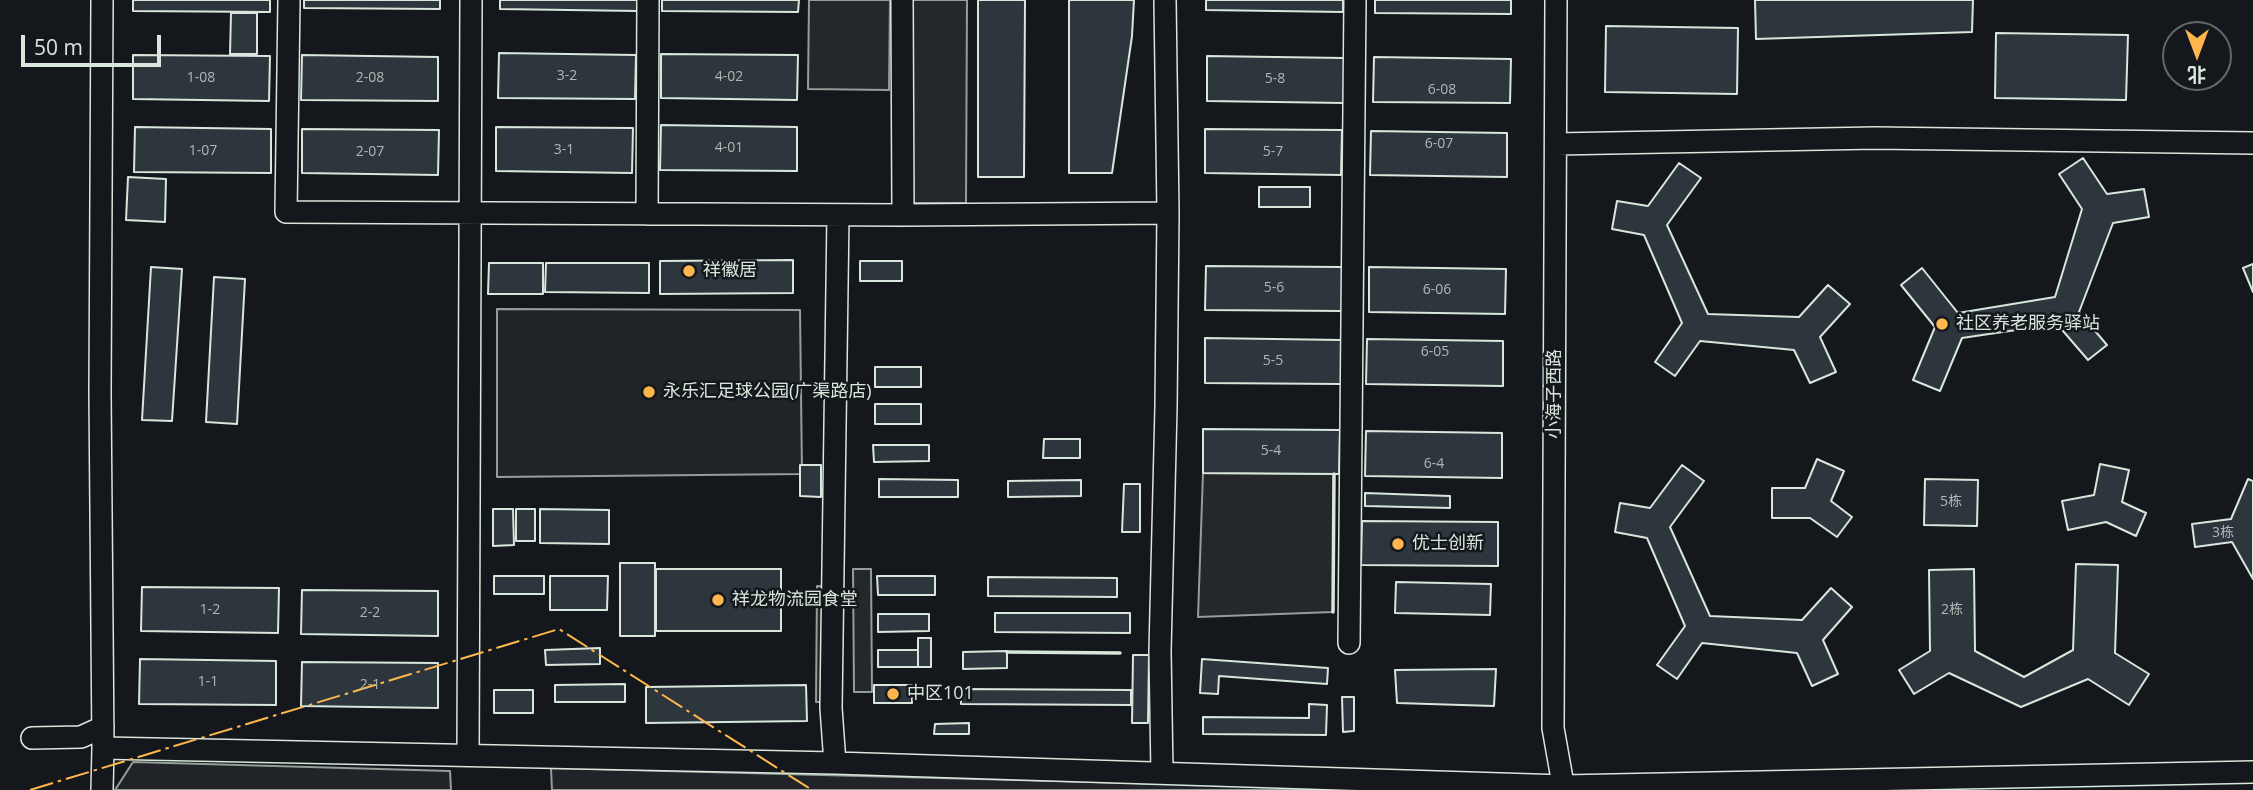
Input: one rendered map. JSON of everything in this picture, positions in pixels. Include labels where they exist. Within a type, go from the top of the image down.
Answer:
[{"type":"street","points":[[102,0],[102,790]]},
{"type":"street","points":[[289,0],[286,212],[838,215],[1168,213]]},
{"type":"street","points":[[468,755],[471,0]]},
{"type":"street","points":[[647,214],[648,0]]},
{"type":"street","points":[[902,0],[903,215]]},
{"type":"street","points":[[1162,773],[1160,651],[1168,213],[1166,0]]},
{"type":"street","points":[[1349,643],[1355,0]]},
{"type":"street","name":"小海子西路","points":[[1556,0],[1553,728],[1564,788]]},
{"type":"street","points":[[1556,144],[1875,138],[2253,143]]},
{"type":"street","points":[[835,763],[831,708],[838,215]]},
{"type":"street","points":[[32,738],[81,737],[103,727]]},
{"type":"street","points":[[103,748],[835,763],[1564,788],[2253,772]]},
{"type":"shaded area","points":[[809,0],[890,0],[889,90],[808,89]]},
{"type":"shaded area","points":[[912,0],[967,0],[966,203],[911,203]]},
{"type":"shaded area","name":"永乐汇足球公园(广渠路店)","points":[[497,309],[800,310],[802,474],[497,477]]},
{"type":"shaded area","points":[[1203,473],[1334,474],[1333,612],[1198,617]]},
{"type":"shaded area","points":[[853,569],[871,569],[872,692],[854,692]]},
{"type":"shaded area","points":[[817,586],[836,587],[835,702],[816,702]]},
{"type":"shaded area","points":[[133,762],[450,771],[451,790],[115,790]]},
{"type":"shaded area","points":[[551,768],[1403,790],[552,790]]},
{"type":"building","points":[[133,0],[270,0],[270,12],[133,11]]},
{"type":"building","points":[[304,0],[440,0],[440,9],[304,8]]},
{"type":"building","points":[[500,0],[637,0],[637,11],[500,9]]},
{"type":"building","points":[[662,0],[799,0],[798,12],[662,11]]},
{"type":"building","points":[[978,0],[1025,0],[1024,177],[978,177]]},
{"type":"building","points":[[1069,0],[1134,0],[1132,36],[1112,173],[1069,173]]},
{"type":"building","points":[[1206,0],[1343,0],[1343,12],[1206,10]]},
{"type":"building","points":[[1375,0],[1511,0],[1511,14],[1375,13]]},
{"type":"building","points":[[1755,0],[1973,0],[1972,32],[1756,39]]},
{"type":"building","points":[[231,13],[257,13],[257,54],[230,54]]},
{"type":"building","points":[[1606,26],[1738,28],[1737,94],[1605,92]]},
{"type":"building","points":[[1996,33],[2128,35],[2126,100],[1995,98]]},
{"type":"building","points":[[499,53],[636,55],[635,99],[498,98]]},
{"type":"building","points":[[661,54],[798,55],[797,100],[661,98]]},
{"type":"building","points":[[133,55],[270,56],[269,101],[133,99]]},
{"type":"building","points":[[302,55],[438,57],[438,101],[301,100]]},
{"type":"building","points":[[1207,56],[1344,58],[1344,103],[1207,101]]},
{"type":"building","points":[[1374,57],[1511,59],[1510,103],[1373,102]]},
{"type":"building","points":[[661,125],[797,127],[797,171],[660,170]]},
{"type":"building","points":[[135,127],[271,129],[271,173],[134,172]]},
{"type":"building","points":[[496,127],[633,128],[632,173],[496,171]]},
{"type":"building","points":[[302,129],[439,130],[438,175],[302,173]]},
{"type":"building","points":[[1205,129],[1342,130],[1341,175],[1205,173]]},
{"type":"building","points":[[1371,131],[1507,133],[1507,177],[1370,175]]},
{"type":"building","points":[[2083,158],[2107,194],[2144,189],[2149,217],[2113,223],[2079,312],[2107,345],[2088,360],[2057,324],[1962,338],[1940,391],[1913,380],[1935,327],[1901,285],[1922,268],[1958,313],[2055,297],[2082,209],[2059,174]]},
{"type":"building","points":[[1679,163],[1701,178],[1667,225],[1708,314],[1799,317],[1828,285],[1850,304],[1820,337],[1836,372],[1810,383],[1794,350],[1700,341],[1675,376],[1655,362],[1682,323],[1644,235],[1612,229],[1617,201],[1648,206]]},
{"type":"building","points":[[128,177],[166,179],[165,222],[126,220]]},
{"type":"building","points":[[1259,187],[1310,187],[1310,207],[1259,207]]},
{"type":"building","points":[[793,260],[793,293],[660,294],[660,261]]},
{"type":"building","points":[[860,261],[902,261],[902,281],[860,281]]},
{"type":"building","points":[[489,263],[543,263],[543,294],[488,294]]},
{"type":"building","points":[[546,263],[649,263],[649,293],[545,292]]},
{"type":"building","points":[[2253,264],[2253,292],[2243,268]]},
{"type":"building","points":[[1206,266],[1342,267],[1342,311],[1205,310]]},
{"type":"building","points":[[151,267],[182,269],[172,421],[142,420]]},
{"type":"building","points":[[1369,267],[1506,269],[1505,314],[1369,312]]},
{"type":"building","points":[[214,277],[245,279],[237,424],[206,422]]},
{"type":"building","points":[[1205,338],[1342,340],[1341,384],[1205,383]]},
{"type":"building","points":[[1367,339],[1503,341],[1503,386],[1366,384]]},
{"type":"building","points":[[875,367],[921,367],[921,387],[875,387]]},
{"type":"building","points":[[875,404],[921,404],[921,424],[875,424]]},
{"type":"building","points":[[1203,429],[1340,430],[1339,474],[1203,473]]},
{"type":"building","points":[[1366,431],[1502,433],[1502,478],[1365,476]]},
{"type":"building","points":[[1044,439],[1080,439],[1080,458],[1043,458]]},
{"type":"building","points":[[873,445],[929,445],[929,461],[874,462]]},
{"type":"building","points":[[1817,459],[1844,471],[1831,501],[1852,517],[1837,537],[1810,518],[1772,518],[1772,488],[1805,488]]},
{"type":"building","points":[[2100,464],[2129,470],[2122,502],[2146,513],[2136,536],[2106,522],[2068,530],[2062,501],[2094,495]]},
{"type":"building","points":[[800,465],[821,465],[821,497],[800,496]]},
{"type":"building","points":[[1682,465],[1704,481],[1670,527],[1710,616],[1802,620],[1831,588],[1852,607],[1823,640],[1838,674],[1812,686],[1797,653],[1702,643],[1677,679],[1657,665],[1685,626],[1647,538],[1615,532],[1620,503],[1650,508]]},
{"type":"building","points":[[879,479],[958,480],[958,497],[879,497]]},
{"type":"building","points":[[1925,479],[1978,480],[1977,526],[1924,525]]},
{"type":"building","points":[[2248,479],[2253,481],[2253,579],[2232,542],[2195,547],[2192,524],[2231,519]]},
{"type":"building","points":[[1081,480],[1081,496],[1008,497],[1008,481]]},
{"type":"building","points":[[1124,484],[1140,484],[1140,532],[1122,532]]},
{"type":"building","points":[[1365,493],[1450,496],[1450,508],[1365,506]]},
{"type":"building","points":[[493,509],[513,509],[514,545],[493,546]]},
{"type":"building","points":[[516,509],[535,509],[535,541],[516,541]]},
{"type":"building","points":[[540,509],[609,510],[609,544],[540,543]]},
{"type":"building","points":[[1362,521],[1498,522],[1498,566],[1361,565]]},
{"type":"building","points":[[620,563],[655,563],[655,636],[620,636]]},
{"type":"building","points":[[2076,564],[2118,565],[2115,653],[2149,674],[2129,705],[2088,679],[2021,707],[1949,673],[1914,694],[1899,670],[1930,651],[1929,570],[1974,569],[1975,651],[2024,677],[2073,650]]},
{"type":"building","name":"祥龙物流园食堂","points":[[656,569],[781,569],[781,631],[656,631]]},
{"type":"building","points":[[494,576],[544,576],[544,594],[494,594]]},
{"type":"building","points":[[550,576],[608,576],[607,610],[550,610]]},
{"type":"building","points":[[877,576],[935,576],[935,595],[878,595]]},
{"type":"building","points":[[988,577],[1117,578],[1117,597],[988,596]]},
{"type":"building","points":[[1396,582],[1491,584],[1490,615],[1395,613]]},
{"type":"building","points":[[142,587],[279,588],[278,633],[141,631]]},
{"type":"building","points":[[302,590],[438,591],[438,636],[301,634]]},
{"type":"building","points":[[995,613],[1130,613],[1130,633],[995,632]]},
{"type":"building","points":[[878,614],[929,614],[929,631],[878,632]]},
{"type":"building","points":[[918,638],[931,638],[931,667],[918,667]]},
{"type":"building","points":[[600,648],[600,664],[546,665],[545,650]]},
{"type":"building","points":[[878,650],[918,650],[918,667],[878,667]]},
{"type":"building","points":[[1007,651],[1007,668],[963,669],[963,652]]},
{"type":"building","points":[[1133,655],[1149,655],[1148,723],[1132,723]]},
{"type":"building","points":[[140,659],[276,661],[276,705],[139,704]]},
{"type":"building","points":[[1202,659],[1328,668],[1327,684],[1219,676],[1218,694],[1200,693]]},
{"type":"building","points":[[302,662],[438,663],[438,708],[301,706]]},
{"type":"building","points":[[1496,669],[1494,706],[1397,703],[1395,670]]},
{"type":"building","points":[[625,684],[625,702],[555,702],[555,685]]},
{"type":"building","points":[[806,685],[807,721],[646,723],[646,687]]},
{"type":"building","name":"中区101","points":[[874,685],[912,685],[912,703],[874,703]]},
{"type":"building","points":[[961,689],[1131,690],[1131,705],[961,704]]},
{"type":"building","points":[[494,690],[533,690],[533,713],[494,713]]},
{"type":"building","points":[[1342,697],[1354,697],[1354,731],[1343,732]]},
{"type":"building","points":[[1309,704],[1327,705],[1326,735],[1203,734],[1203,717],[1309,718]]},
{"type":"building","points":[[969,723],[969,734],[934,734],[935,724]]},
{"type":"wall","points":[[1333,612],[1334,474]]},
{"type":"wall","points":[[1007,652],[1120,653]]},
{"type":"power","points":[[30,790],[559,629],[812,790]]},
{"type":"place","name":"祥徽居","points":[[689,271]]},
{"type":"place","name":"社区养老服务驿站","points":[[1942,324]]},
{"type":"place","name":"永乐汇足球公园(广渠路店)","points":[[649,392]]},
{"type":"place","name":"优士创新","points":[[1398,544]]},
{"type":"place","name":"祥龙物流园食堂","points":[[718,600]]},
{"type":"place","name":"中区101","points":[[893,694]]}]
